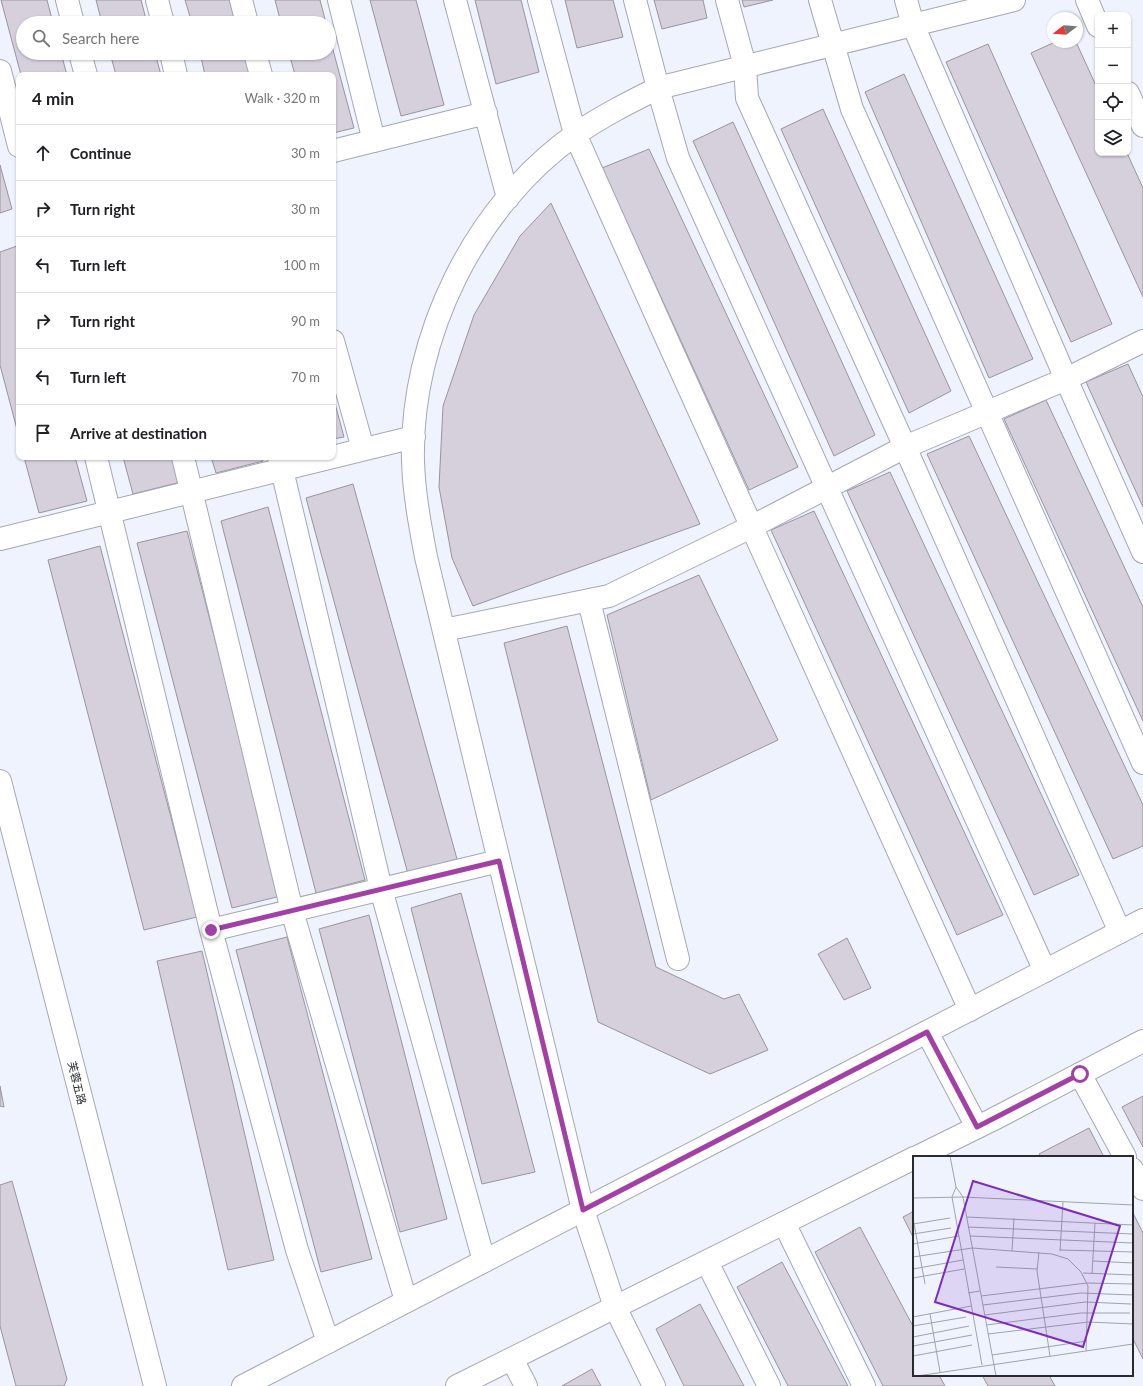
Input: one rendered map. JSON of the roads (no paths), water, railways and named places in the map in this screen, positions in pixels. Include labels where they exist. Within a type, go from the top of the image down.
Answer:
[{"type":"street","points":[[67,0],[70,16]]},
{"type":"street","points":[[157,0],[161,16]]},
{"type":"street","points":[[241,0],[245,16]]},
{"type":"street","points":[[339,0],[374,141]]},
{"type":"street","points":[[455,0],[508,198]]},
{"type":"street","points":[[539,0],[575,134],[970,1010]]},
{"type":"street","points":[[635,0],[678,158],[1044,971]]},
{"type":"street","points":[[727,0],[745,66],[747,98],[905,447],[1120,932]]},
{"type":"street","points":[[820,0],[852,108],[1143,763]]},
{"type":"street","points":[[906,0],[913,25],[1066,380],[1143,552]]},
{"type":"street","points":[[654,1386],[616,1307],[583,1210],[426,557],[417,510],[413,461],[415,415],[424,362],[446,296],[476,240],[496,212],[525,178],[549,155],[575,134],[605,114],[658,88],[1014,0]]},
{"type":"street","points":[[1086,0],[1095,20]]},
{"type":"street","points":[[82,60],[85,72]]},
{"type":"street","points":[[173,60],[175,72]]},
{"type":"street","points":[[257,60],[260,72]]},
{"type":"street","points":[[0,71],[16,134]]},
{"type":"street","points":[[1131,100],[1143,126]]},
{"type":"street","points":[[336,150],[486,113]]},
{"type":"street","points":[[444,630],[610,596],[751,527],[905,447],[1066,380],[1143,341]]},
{"type":"street","points":[[336,352],[363,450]]},
{"type":"street","points":[[336,454],[363,450],[414,437]]},
{"type":"street","points":[[97,460],[211,930],[297,1250],[328,1342]]},
{"type":"street","points":[[184,460],[292,911],[406,1301]]},
{"type":"street","points":[[0,539],[192,492],[281,463],[300,460]]},
{"type":"street","points":[[281,463],[381,889],[484,1261]]},
{"type":"street","points":[[589,601],[678,958]]},
{"type":"street","name":"芙蓉五路","points":[[0,781],[155,1386]]},
{"type":"street","points":[[211,930],[499,861]]},
{"type":"street","points":[[248,1385],[406,1301],[1143,920]]},
{"type":"street","points":[[927,1032],[977,1127]]},
{"type":"street","points":[[919,1156],[1143,1041]]},
{"type":"street","points":[[1080,1074],[1125,1156]]},
{"type":"street","points":[[457,1386],[913,1158]]},
{"type":"street","points":[[1133,1171],[1143,1189]]},
{"type":"street","points":[[784,1223],[864,1386]]},
{"type":"street","points":[[707,1262],[769,1386]]},
{"type":"street","points":[[512,1359],[526,1386]]}]
